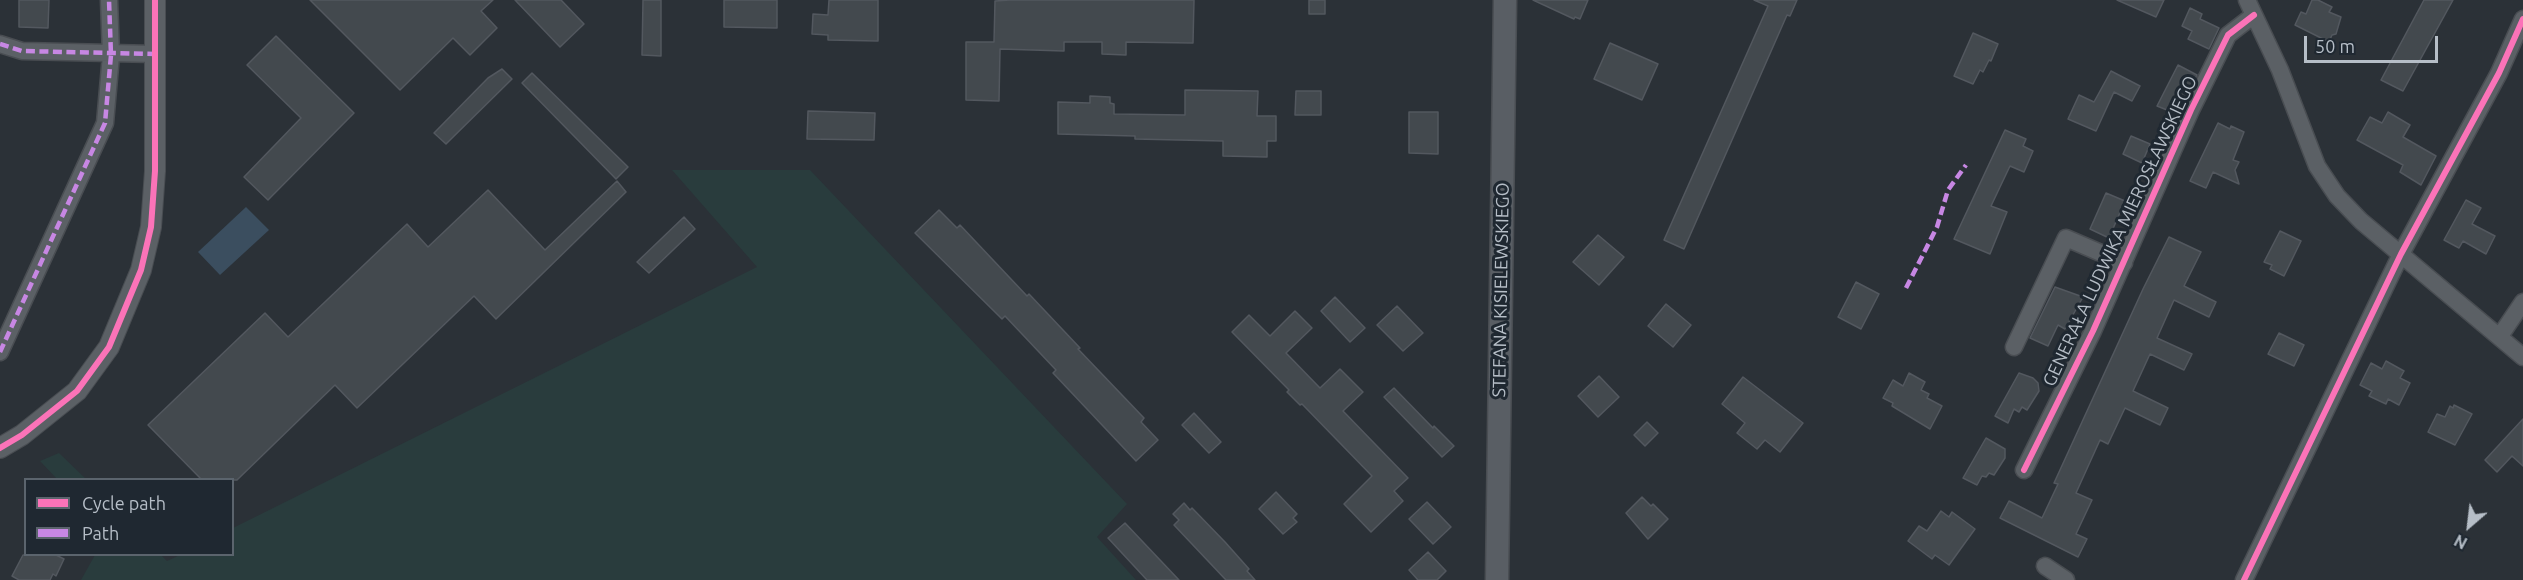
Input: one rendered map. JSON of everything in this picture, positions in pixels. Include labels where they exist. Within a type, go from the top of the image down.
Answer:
[{"type":"main road","name":"STEFANA KISIELEWSKIEGO","points":[[1497,580],[1504,0]]},
{"type":"street","points":[[0,352],[105,123],[111,55],[109,0]]},
{"type":"street","points":[[0,448],[22,435],[77,391],[109,347],[141,270],[151,227],[155,171],[155,0]]},
{"type":"street","points":[[2251,7],[2280,70],[2317,166],[2337,196],[2361,221],[2523,357]]},
{"type":"street","name":"GENERAŁA LUDWIKA MIEROSŁAWSKIEGO","points":[[2024,470],[2093,331],[2191,110],[2228,35],[2251,7]]},
{"type":"street","points":[[2244,580],[2401,254],[2499,73],[2523,19]]},
{"type":"street","points":[[0,44],[22,51],[111,55],[155,54]]},
{"type":"street","points":[[2014,347],[2066,238],[2124,263]]},
{"type":"street","points":[[2500,336],[2523,302]]},
{"type":"street","points":[[2045,566],[2066,580]]},
{"type":"shaded area","points":[[672,170],[810,170],[1127,504],[1097,537],[1136,580],[81,580],[94,556],[162,556],[167,561],[178,556],[234,556],[234,528],[757,267]]},
{"type":"shaded area","points":[[59,453],[85,478],[56,478],[40,461]]},
{"type":"water","points":[[246,207],[269,230],[220,275],[198,252]]},
{"type":"building","points":[[19,0],[49,0],[48,28],[19,27]]},
{"type":"building","points":[[310,0],[493,0],[481,11],[497,28],[470,55],[453,38],[400,90]]},
{"type":"building","points":[[515,0],[561,0],[584,24],[560,47]]},
{"type":"building","points":[[643,0],[661,0],[661,56],[642,55]]},
{"type":"building","points":[[724,0],[777,0],[777,28],[724,27]]},
{"type":"building","points":[[829,0],[878,0],[878,41],[828,40],[828,35],[812,34],[813,14],[828,15]]},
{"type":"building","points":[[1194,0],[1193,43],[1126,42],[1126,55],[1102,54],[1102,42],[1064,42],[1064,51],[1000,49],[999,101],[966,100],[966,42],[994,42],[995,1]]},
{"type":"building","points":[[1309,0],[1325,0],[1325,14],[1309,14]]},
{"type":"building","points":[[1533,0],[1588,0],[1580,19],[1575,17],[1574,19]]},
{"type":"building","points":[[1754,0],[1797,0],[1790,16],[1787,15],[1684,249],[1664,240],[1768,6]]},
{"type":"building","points":[[2117,0],[2164,0],[2156,17]]},
{"type":"building","points":[[2312,0],[2318,0],[2332,7],[2329,12],[2341,17],[2336,34],[2332,35],[2329,42],[2295,25],[2301,12],[2306,14]]},
{"type":"building","points":[[2424,0],[2453,0],[2403,91],[2381,80]]},
{"type":"building","points":[[2190,8],[2202,14],[2200,19],[2219,28],[2209,49],[2188,39],[2192,31],[2182,26]]},
{"type":"building","points":[[1973,33],[1998,44],[1991,61],[1989,60],[1983,72],[1980,70],[1973,84],[1954,76]]},
{"type":"building","points":[[276,36],[354,113],[268,200],[244,177],[301,118],[247,65]]},
{"type":"building","points":[[1610,43],[1658,64],[1642,100],[1594,79]]},
{"type":"building","points":[[2178,65],[2197,75],[2177,114],[2157,106]]},
{"type":"building","points":[[502,69],[512,79],[446,144],[434,133],[488,78]]},
{"type":"building","points":[[2111,71],[2140,86],[2132,101],[2114,92],[2096,131],[2068,119],[2079,95],[2094,102]]},
{"type":"building","points":[[532,73],[628,167],[616,179],[522,83]]},
{"type":"building","points":[[1185,90],[1258,91],[1257,116],[1276,116],[1276,141],[1267,141],[1267,157],[1223,156],[1223,141],[1058,134],[1058,102],[1090,103],[1090,96],[1110,97],[1110,103],[1114,104],[1114,114],[1185,115]]},
{"type":"building","points":[[1296,91],[1321,91],[1321,115],[1295,115]]},
{"type":"building","points":[[808,111],[875,113],[874,140],[807,139]]},
{"type":"building","points":[[1409,112],[1438,112],[1438,154],[1409,153]]},
{"type":"building","points":[[2388,112],[2410,125],[2403,137],[2436,156],[2421,185],[2400,172],[2403,165],[2357,140],[2370,117],[2382,123]]},
{"type":"building","points":[[2218,123],[2244,132],[2233,160],[2239,162],[2235,170],[2239,184],[2213,172],[2206,188],[2190,181]]},
{"type":"building","points":[[2005,130],[2026,139],[2023,146],[2033,151],[2024,172],[2010,166],[1991,206],[2007,212],[1990,254],[1954,239]]},
{"type":"building","points":[[2131,136],[2150,144],[2142,163],[2123,154]]},
{"type":"building","points":[[617,181],[626,192],[496,319],[474,296],[357,408],[335,385],[237,480],[234,478],[200,478],[148,425],[265,313],[288,337],[407,224],[428,247],[488,190],[545,250]]},
{"type":"building","points":[[2106,193],[2125,201],[2109,238],[2090,229]]},
{"type":"building","points":[[2466,200],[2481,208],[2472,224],[2495,236],[2486,254],[2463,241],[2459,248],[2444,240]]},
{"type":"building","points":[[939,210],[957,228],[960,225],[1027,296],[1029,294],[1144,418],[1141,422],[1158,440],[1136,461],[1053,373],[1056,370],[1005,316],[1002,319],[915,233]]},
{"type":"building","points":[[684,217],[695,229],[649,273],[637,262]]},
{"type":"building","points":[[2280,231],[2301,241],[2284,276],[2270,269],[2272,265],[2264,262]]},
{"type":"building","points":[[1598,235],[1624,257],[1599,285],[1573,262]]},
{"type":"building","points":[[2169,237],[2201,252],[2184,286],[2216,302],[2209,317],[2174,300],[2157,338],[2192,354],[2184,370],[2150,354],[2133,391],[2168,408],[2160,425],[2125,408],[2108,444],[2100,440],[2076,493],[2092,500],[2076,534],[2087,539],[2078,557],[2000,518],[2009,501],[2042,518],[2058,484],[2054,483]]},
{"type":"building","points":[[1856,282],[1879,294],[1861,329],[1838,317]]},
{"type":"building","points":[[2055,287],[2083,297],[2065,329],[2058,325],[2048,346],[2030,338]]},
{"type":"building","points":[[1335,297],[1365,328],[1350,342],[1321,311]]},
{"type":"building","points":[[1666,304],[1691,325],[1673,347],[1648,326]]},
{"type":"building","points":[[1397,306],[1423,333],[1403,351],[1377,325]]},
{"type":"building","points":[[1295,311],[1312,328],[1286,353],[1320,388],[1340,369],[1363,392],[1343,411],[1408,478],[1394,491],[1403,501],[1371,532],[1344,504],[1372,476],[1302,404],[1300,405],[1287,392],[1289,390],[1232,332],[1249,315],[1270,336]]},
{"type":"building","points":[[2279,333],[2304,345],[2294,366],[2268,354]]},
{"type":"building","points":[[2386,361],[2404,371],[2400,378],[2410,383],[2399,405],[2388,399],[2386,404],[2369,396],[2372,391],[2360,385],[2371,363],[2382,369]]},
{"type":"building","points":[[1909,373],[1925,382],[1921,390],[1929,394],[1927,398],[1942,406],[1930,429],[1883,398],[1893,380],[1903,386]]},
{"type":"building","points":[[2019,373],[2033,378],[2038,383],[2039,391],[2027,410],[2022,407],[2019,412],[2014,409],[2008,423],[1995,416]]},
{"type":"building","points":[[1599,376],[1619,397],[1598,417],[1578,396]]},
{"type":"building","points":[[1743,377],[1803,423],[1780,452],[1765,440],[1757,449],[1737,433],[1745,423],[1722,404]]},
{"type":"building","points":[[1394,388],[1454,446],[1442,457],[1384,397]]},
{"type":"building","points":[[2454,405],[2472,414],[2455,445],[2428,432],[2437,414],[2445,417],[2450,406],[2453,408]]},
{"type":"building","points":[[1194,413],[1221,442],[1209,453],[1182,425]]},
{"type":"building","points":[[2523,419],[2523,466],[2512,456],[2497,472],[2485,460]]},
{"type":"building","points":[[1647,422],[1658,433],[1645,446],[1634,435]]},
{"type":"building","points":[[1986,438],[2005,449],[2005,458],[1994,475],[1989,473],[1986,477],[1982,476],[1977,485],[1963,478]]},
{"type":"building","points":[[1276,492],[1297,514],[1293,518],[1297,522],[1283,534],[1259,509]]},
{"type":"building","points":[[1642,497],[1668,519],[1648,539],[1626,513]]},
{"type":"building","points":[[1427,502],[1451,527],[1433,544],[1409,519]]},
{"type":"building","points":[[1184,503],[1190,510],[1192,508],[1225,542],[1249,569],[1247,571],[1255,580],[1226,580],[1174,525],[1179,520],[1173,514]]},
{"type":"building","points":[[1941,511],[1949,517],[1952,512],[1975,529],[1949,565],[1935,555],[1932,559],[1908,541],[1919,526],[1927,531]]},
{"type":"building","points":[[1125,523],[1179,580],[1147,580],[1108,538]]},
{"type":"building","points":[[1428,552],[1446,571],[1437,580],[1418,580],[1409,570]]},
{"type":"building","points":[[23,555],[58,556],[64,559],[56,576],[53,574],[50,580],[19,580],[12,576]]},
{"type":"marked path","points":[[0,352],[105,123],[111,55],[109,0]]},
{"type":"marked path","points":[[0,44],[22,51],[155,54]]},
{"type":"marked path","points":[[1906,288],[1937,227],[1948,190],[1966,165]]},
{"type":"cycle path","points":[[0,448],[22,435],[77,391],[109,347],[141,270],[151,227],[155,171],[155,0]]},
{"type":"cycle path","points":[[2024,470],[2093,331],[2191,110],[2228,35],[2254,15]]},
{"type":"cycle path","points":[[2244,580],[2401,254],[2499,73],[2523,19]]}]
